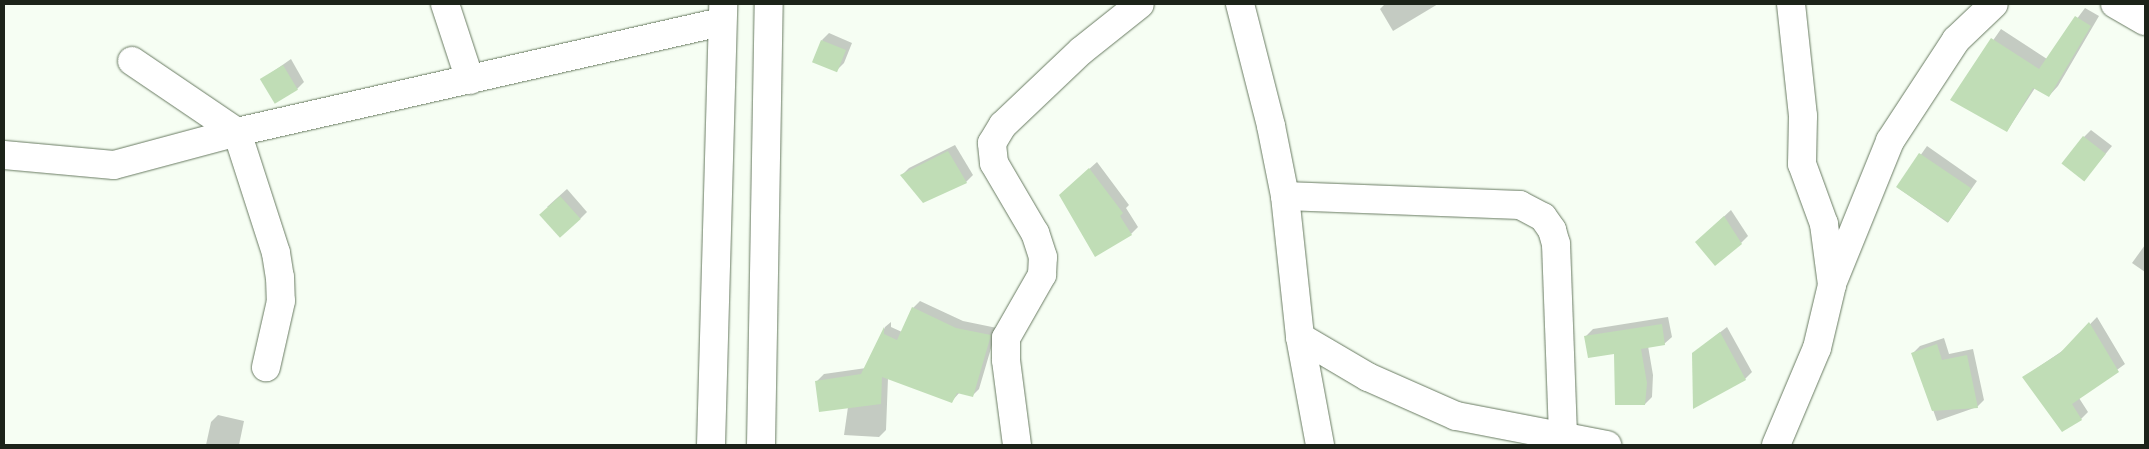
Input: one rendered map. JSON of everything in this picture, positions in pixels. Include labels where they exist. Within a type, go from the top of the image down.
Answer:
[{"type":"street","points":[[445,4],[470,80]]},
{"type":"street","points":[[761,445],[769,4]]},
{"type":"street","points":[[1017,445],[1006,360],[1006,338],[1042,274],[1043,257],[1036,233],[994,163],[992,143],[1003,125],[1074,58],[1140,4]]},
{"type":"street","points":[[1240,4],[1271,126],[1285,196],[1300,337],[1320,445]]},
{"type":"street","points":[[1791,4],[1803,116],[1802,164],[1826,231],[1832,286]]},
{"type":"street","points":[[1776,445],[1817,348],[1832,286],[1890,141],[1956,40],[1994,4]]},
{"type":"street","points":[[2114,4],[2145,21]]},
{"type":"street","points":[[4,155],[114,165],[237,132],[470,80],[723,13],[711,445]]},
{"type":"street","points":[[132,61],[237,132],[276,252],[280,277],[281,301],[266,367]]},
{"type":"street","points":[[1285,196],[1520,205],[1543,218],[1552,230],[1556,244],[1563,436]]},
{"type":"street","points":[[1300,337],[1368,377],[1432,407],[1482,422],[1607,445]]},
{"type":"building","points":[[2075,16],[2091,26],[2049,97],[2033,88],[2007,132],[1950,100],[1991,38],[2039,69]]},
{"type":"building","points":[[821,40],[846,50],[837,72],[812,62]]},
{"type":"building","points":[[283,65],[298,90],[275,104],[260,79]]},
{"type":"building","points":[[2083,136],[2106,154],[2084,181],[2061,164]]},
{"type":"building","points":[[948,151],[967,183],[923,203],[900,175]]},
{"type":"building","points":[[1919,153],[1971,188],[1948,222],[1896,187]]},
{"type":"building","points":[[1089,168],[1123,213],[1120,216],[1132,235],[1095,257],[1059,195]]},
{"type":"building","points":[[560,196],[581,219],[560,238],[539,215]]},
{"type":"building","points":[[1724,216],[1742,244],[1715,266],[1695,242]]},
{"type":"building","points":[[912,307],[956,328],[991,335],[973,397],[957,393],[952,403],[882,377],[881,404],[819,412],[815,381],[861,374],[884,327],[884,334],[897,340]]},
{"type":"building","points":[[2089,322],[2119,372],[2072,404],[2082,420],[2062,432],[2022,377],[2060,353]]},
{"type":"building","points":[[1662,324],[1665,345],[1641,349],[1647,383],[1645,405],[1615,405],[1614,354],[1588,358],[1584,336]]},
{"type":"building","points":[[1720,332],[1746,380],[1693,409],[1692,353]]},
{"type":"building","points":[[1937,344],[1942,360],[1967,355],[1978,408],[1932,411],[1911,353]]}]
